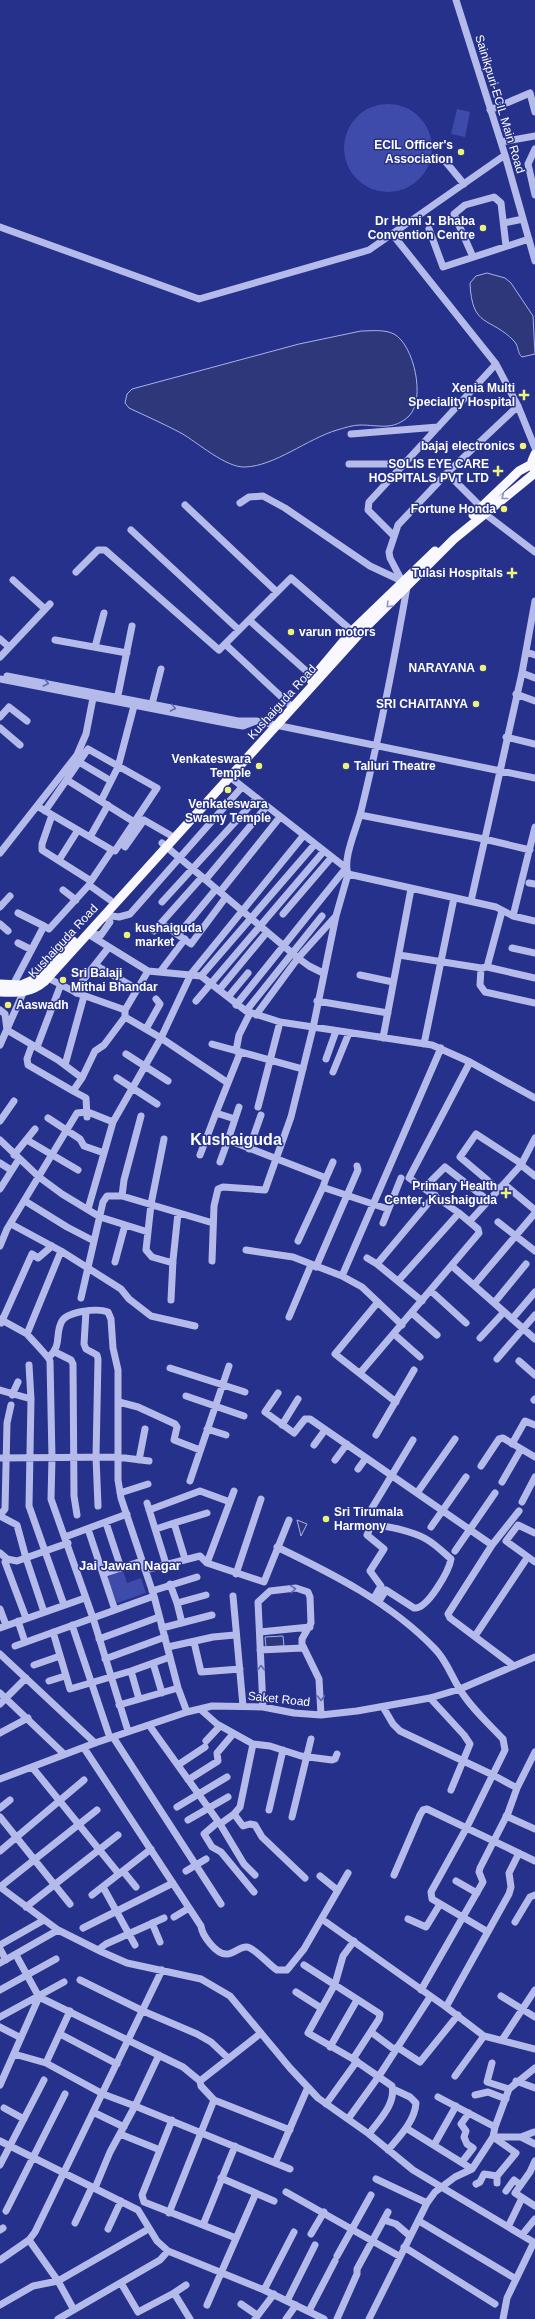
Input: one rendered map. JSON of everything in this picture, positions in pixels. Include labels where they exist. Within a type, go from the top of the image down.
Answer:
[{"type":"main road","points":[[533,472],[535,454]]},
{"type":"main road","name":"Kushaiguda Road","points":[[0,984],[25,984],[37,978],[110,900],[230,777],[274,724],[288,704],[352,631],[483,510],[519,470],[533,472]]},
{"type":"main road","name":"Kushaiguda Road","points":[[483,510],[533,472]]},
{"type":"main road","name":"Kushaiguda Road","points":[[0,992],[23,993],[36,989],[48,978],[105,915],[164,845],[170,835],[361,632],[404,584]]},
{"type":"street","name":"Sainikpuri-ECIL Main Road","points":[[456,0],[505,155],[535,262]]},
{"type":"street","points":[[490,110],[530,93],[535,112]]},
{"type":"street","points":[[501,142],[535,136]]},
{"type":"street","points":[[535,149],[528,164],[535,195]]},
{"type":"street","points":[[0,227],[199,299],[369,250],[393,235],[505,155]]},
{"type":"street","points":[[445,161],[464,184]]},
{"type":"street","points":[[473,257],[454,214],[465,205],[494,197],[501,203],[506,246]]},
{"type":"street","points":[[504,223],[523,219]]},
{"type":"street","points":[[429,228],[443,267],[528,239]]},
{"type":"street","points":[[393,235],[496,364],[518,406],[535,448]]},
{"type":"street","points":[[394,536],[367,507],[369,502],[496,364]]},
{"type":"street","points":[[212,1261],[213,1223],[218,1189],[224,1187],[264,1191],[291,1117],[313,1028],[317,1001],[336,916],[377,745],[404,584],[390,558],[389,552],[394,536],[403,518],[447,473],[518,406]]},
{"type":"street","points":[[351,434],[438,427]]},
{"type":"street","points":[[349,464],[404,464]]},
{"type":"street","points":[[447,473],[483,510],[535,552]]},
{"type":"street","points":[[240,504],[249,497],[263,496],[285,508],[370,566],[404,584]]},
{"type":"street","points":[[185,505],[277,592]]},
{"type":"street","points":[[132,530],[239,630]]},
{"type":"street","points":[[76,572],[98,550],[105,550],[219,650],[291,578],[352,631]]},
{"type":"street","points":[[0,657],[48,606],[13,580]]},
{"type":"street","points":[[471,901],[506,737],[522,673],[533,620],[535,601]]},
{"type":"street","points":[[94,647],[104,613]]},
{"type":"street","points":[[249,620],[313,677]]},
{"type":"street","points":[[117,699],[132,626]]},
{"type":"street","points":[[0,639],[9,646]]},
{"type":"street","points":[[55,640],[127,653]]},
{"type":"street","points":[[225,644],[288,704]]},
{"type":"street","points":[[526,652],[535,655]]},
{"type":"street","points":[[152,706],[161,669]]},
{"type":"street","points":[[522,673],[535,678]]},
{"type":"street","points":[[3,678],[238,721],[256,721],[274,724],[535,778]]},
{"type":"street","points":[[516,694],[535,701]]},
{"type":"street","points":[[0,854],[77,755],[83,743],[93,695]]},
{"type":"street","points":[[117,699],[134,706],[152,706]]},
{"type":"street","points":[[90,837],[111,781],[118,767],[134,706]]},
{"type":"street","points":[[0,717],[10,707],[27,721]]},
{"type":"street","points":[[0,728],[20,745]]},
{"type":"street","points":[[506,737],[535,744]]},
{"type":"street","points":[[46,811],[88,749],[157,788],[116,850],[112,850],[91,881],[42,850],[52,815]]},
{"type":"street","points":[[79,762],[111,781]]},
{"type":"street","points":[[230,777],[347,871],[411,889],[496,907],[513,916],[535,921]]},
{"type":"street","points":[[67,780],[131,820]]},
{"type":"street","points":[[105,915],[119,917],[130,914],[242,787]]},
{"type":"street","points":[[162,902],[191,868],[197,865],[256,798]]},
{"type":"street","points":[[37,806],[112,850]]},
{"type":"street","points":[[154,931],[202,878],[206,879],[226,857],[267,806]]},
{"type":"street","points":[[360,815],[484,839],[530,850]]},
{"type":"street","points":[[160,972],[182,937],[218,891],[280,817]]},
{"type":"street","points":[[125,847],[144,820],[170,835]]},
{"type":"street","points":[[513,916],[535,827]]},
{"type":"street","points":[[59,860],[78,830]]},
{"type":"street","points":[[88,1208],[113,1122],[160,1038],[191,974],[304,835]]},
{"type":"street","points":[[201,976],[315,844]]},
{"type":"street","points":[[164,845],[283,946],[309,966],[323,973]]},
{"type":"street","points":[[196,1000],[324,851]]},
{"type":"street","points":[[283,914],[331,858]]},
{"type":"street","points":[[236,1005],[283,946],[347,871]]},
{"type":"street","points":[[18,913],[49,929],[90,885],[110,900]]},
{"type":"street","points":[[383,1038],[411,889]]},
{"type":"street","points":[[64,890],[76,900]]},
{"type":"street","points":[[0,907],[10,896]]},
{"type":"street","points":[[161,923],[191,944],[226,897]]},
{"type":"street","points":[[424,1044],[442,963],[454,898]]},
{"type":"street","points":[[502,911],[480,985],[485,992],[535,1003]]},
{"type":"street","points":[[200,1155],[228,1083],[238,1052],[239,1035],[250,1013],[291,952],[322,916]]},
{"type":"street","points":[[250,1013],[336,916]]},
{"type":"street","points":[[0,924],[8,931]]},
{"type":"street","points":[[13,985],[30,949],[44,926]]},
{"type":"street","points":[[219,990],[267,932]]},
{"type":"street","points":[[88,934],[148,971],[201,976],[236,1005],[250,1013],[280,1022],[349,1034],[424,1044],[441,1048],[470,1062],[535,1098]]},
{"type":"street","points":[[18,943],[30,949]]},
{"type":"street","points":[[76,993],[109,947]]},
{"type":"street","points":[[512,948],[535,953]]},
{"type":"street","points":[[399,955],[442,963],[484,968],[535,978]]},
{"type":"street","points":[[95,965],[137,989]]},
{"type":"street","points":[[73,1091],[82,1078],[95,1051],[104,1045],[125,1013],[148,971]]},
{"type":"street","points":[[228,997],[248,973]]},
{"type":"street","points":[[360,974],[393,982]]},
{"type":"street","points":[[48,978],[76,993],[97,999],[125,1013],[146,1029],[228,1083]]},
{"type":"street","points":[[61,984],[27,1059],[28,1065],[86,1098],[88,1114]]},
{"type":"street","points":[[0,1045],[23,993]]},
{"type":"street","points":[[65,1065],[84,996]]},
{"type":"street","points":[[146,1029],[160,1004],[156,999]]},
{"type":"street","points":[[317,1001],[388,1013]]},
{"type":"street","points":[[0,1010],[5,1014],[7,1030]]},
{"type":"street","points":[[258,1107],[280,1022]]},
{"type":"street","points":[[7,1030],[65,1065],[82,1078]]},
{"type":"street","points":[[326,1059],[336,1031]]},
{"type":"street","points":[[333,1072],[349,1034]]},
{"type":"street","points":[[212,1044],[270,1062],[303,1069]]},
{"type":"street","points":[[342,1276],[441,1048]]},
{"type":"street","points":[[126,1054],[168,1081]]},
{"type":"street","points":[[360,1373],[479,1233],[470,1221],[460,1213],[409,1178],[470,1062]]},
{"type":"street","points":[[117,1078],[157,1104]]},
{"type":"street","points":[[0,1121],[14,1101]]},
{"type":"street","points":[[220,1162],[239,1107]]},
{"type":"street","points":[[0,1246],[9,1226],[76,1113],[88,1114],[113,1122]]},
{"type":"street","points":[[216,1113],[235,1119]]},
{"type":"street","points":[[122,1196],[124,1180],[141,1116]]},
{"type":"street","points":[[249,1149],[261,1116]]},
{"type":"street","points":[[48,1118],[80,1139],[84,1146],[104,1153]]},
{"type":"street","points":[[0,1189],[11,1170],[16,1157],[35,1129]]},
{"type":"street","points":[[499,1190],[460,1157],[476,1134],[521,1164],[535,1176]]},
{"type":"street","points":[[470,1221],[521,1164],[535,1138]]},
{"type":"street","points":[[164,1139],[151,1204],[146,1250],[148,1255],[173,1263]]},
{"type":"street","points":[[0,1140],[16,1157],[39,1177],[100,1217],[148,1232]]},
{"type":"street","points":[[27,1140],[78,1170]]},
{"type":"street","points":[[228,1140],[326,1178]]},
{"type":"street","points":[[298,1241],[333,1162]]},
{"type":"street","points":[[0,1163],[11,1170]]},
{"type":"street","points":[[288,1317],[314,1266],[347,1195],[358,1170],[357,1166]]},
{"type":"street","points":[[424,1188],[445,1167],[489,1201]]},
{"type":"street","points":[[383,1223],[401,1178]]},
{"type":"street","points":[[474,1285],[516,1236],[535,1211],[504,1184]]},
{"type":"street","points":[[323,1187],[388,1210]]},
{"type":"street","points":[[377,1264],[435,1195]]},
{"type":"street","points":[[81,1298],[100,1217],[107,1196],[122,1196],[213,1223]]},
{"type":"street","points":[[25,1201],[67,1228],[94,1241]]},
{"type":"street","points":[[171,1300],[178,1213]]},
{"type":"street","points":[[398,1281],[460,1213]]},
{"type":"street","points":[[498,1222],[535,1251]]},
{"type":"street","points":[[0,1225],[9,1226],[61,1251],[121,1289],[129,1299],[151,1316],[194,1326]]},
{"type":"street","points":[[115,1262],[125,1225]]},
{"type":"street","points":[[52,1246],[38,1258],[32,1254],[1,1321],[28,1334],[34,1343],[49,1357],[52,1458],[51,1499],[93,1618],[128,1732]]},
{"type":"street","points":[[246,1250],[293,1257],[342,1276],[362,1287],[402,1325]]},
{"type":"street","points":[[28,1334],[61,1251]]},
{"type":"street","points":[[368,1258],[422,1301]]},
{"type":"street","points":[[494,1303],[526,1264]]},
{"type":"street","points":[[452,1266],[535,1339]]},
{"type":"street","points":[[431,1291],[466,1322]]},
{"type":"street","points":[[512,1319],[535,1292]]},
{"type":"street","points":[[378,1302],[335,1354],[396,1402]]},
{"type":"street","points":[[49,1357],[55,1352],[60,1338],[61,1322],[64,1318],[74,1314],[86,1312],[102,1310],[108,1312],[111,1319],[113,1348],[118,1370],[119,1402],[117,1457],[120,1493],[153,1593],[178,1688],[187,1712]]},
{"type":"street","points":[[86,1312],[84,1344],[86,1349],[96,1355],[98,1359],[96,1457],[98,1506]]},
{"type":"street","points":[[480,1338],[504,1312]]},
{"type":"street","points":[[412,1313],[437,1335]]},
{"type":"street","points":[[497,1359],[535,1315]]},
{"type":"street","points":[[394,1334],[420,1357]]},
{"type":"street","points":[[55,1352],[71,1360],[73,1364],[75,1458],[74,1496],[77,1515]]},
{"type":"street","points":[[520,1361],[535,1375]]},
{"type":"street","points":[[29,1365],[31,1399],[28,1456],[29,1506],[64,1605]]},
{"type":"street","points":[[190,1481],[214,1406],[230,1366]]},
{"type":"street","points":[[170,1368],[223,1386],[246,1392]]},
{"type":"street","points":[[376,1436],[414,1370]]},
{"type":"street","points":[[12,1395],[18,1382]]},
{"type":"street","points":[[0,1390],[12,1395],[31,1399]]},
{"type":"street","points":[[278,1393],[265,1412],[282,1425],[294,1433],[308,1418],[492,1544]]},
{"type":"street","points":[[186,1396],[244,1416]]},
{"type":"street","points":[[282,1425],[298,1399]]},
{"type":"street","points":[[119,1402],[138,1407],[175,1424],[177,1427],[174,1440],[200,1450]]},
{"type":"street","points":[[12,1404],[7,1423],[3,1458],[5,1509],[0,1516],[17,1525],[44,1612]]},
{"type":"street","points":[[512,1444],[525,1421],[535,1425]]},
{"type":"street","points":[[139,1460],[144,1429]]},
{"type":"street","points":[[207,1429],[226,1435]]},
{"type":"street","points":[[314,1445],[326,1430]]},
{"type":"street","points":[[481,1466],[499,1439],[503,1438],[535,1457]]},
{"type":"street","points":[[417,1493],[455,1439]]},
{"type":"street","points":[[372,1508],[413,1440]]},
{"type":"street","points":[[335,1460],[346,1444]]},
{"type":"street","points":[[502,1482],[521,1450]]},
{"type":"street","points":[[3,1458],[28,1456],[52,1458],[117,1457],[149,1461]]},
{"type":"street","points":[[358,1469],[366,1458]]},
{"type":"street","points":[[431,1527],[466,1477]]},
{"type":"street","points":[[522,1502],[535,1477]]},
{"type":"street","points":[[120,1493],[148,1484]]},
{"type":"street","points":[[166,1564],[148,1506],[200,1491],[230,1502]]},
{"type":"street","points":[[206,1563],[234,1491]]},
{"type":"street","points":[[455,1551],[495,1493]]},
{"type":"street","points":[[236,1574],[261,1499]]},
{"type":"street","points":[[514,1666],[450,1618],[448,1614],[492,1544],[519,1510]]},
{"type":"street","points":[[156,1529],[207,1513]]},
{"type":"street","points":[[4,1563],[17,1561],[45,1551],[88,1529],[127,1514]]},
{"type":"street","points":[[145,1570],[200,1556],[206,1563],[264,1582],[289,1520]]},
{"type":"street","points":[[106,1523],[121,1568]]},
{"type":"street","points":[[174,1523],[185,1559]]},
{"type":"street","points":[[375,1525],[402,1530],[422,1537],[451,1559],[431,1598],[418,1608],[414,1608],[384,1588],[370,1571],[384,1549],[367,1535],[371,1526],[375,1525]]},
{"type":"street","points":[[535,1533],[518,1525],[506,1540],[535,1562]]},
{"type":"street","points":[[88,1529],[115,1610]]},
{"type":"street","points":[[277,1547],[336,1576],[376,1600],[435,1649],[444,1661],[460,1689],[505,1744],[505,1750],[468,1827],[431,1892],[432,1899],[488,1932]]},
{"type":"street","points":[[0,1553],[26,1618]]},
{"type":"street","points":[[103,1574],[142,1561]]},
{"type":"street","points":[[475,1636],[525,1561]]},
{"type":"street","points":[[15,1646],[115,1610],[170,1584],[197,1577]]},
{"type":"street","points":[[170,1584],[182,1623]]},
{"type":"street","points":[[263,1707],[258,1602],[270,1591],[296,1588],[308,1592],[310,1597],[310,1627],[302,1639],[303,1648],[320,1679],[321,1714]]},
{"type":"street","points":[[376,1600],[384,1588]]},
{"type":"street","points":[[177,1603],[206,1595]]},
{"type":"street","points":[[233,1596],[235,1635],[243,1706]]},
{"type":"street","points":[[0,1610],[3,1626],[85,1598]]},
{"type":"street","points":[[162,1628],[212,1615]]},
{"type":"street","points":[[99,1639],[159,1617]]},
{"type":"street","points":[[18,1621],[25,1642]]},
{"type":"street","points":[[72,1625],[91,1683],[112,1738],[221,1904]]},
{"type":"street","points":[[260,1632],[310,1627]]},
{"type":"street","points":[[53,1632],[70,1689],[131,1671],[170,1656]]},
{"type":"street","points":[[168,1647],[213,1637],[235,1635]]},
{"type":"street","points":[[105,1659],[165,1637]]},
{"type":"street","points":[[194,1642],[201,1672],[240,1669]]},
{"type":"street","points":[[260,1650],[303,1648]]},
{"type":"street","points":[[0,1654],[95,1743]]},
{"type":"street","points":[[34,1665],[60,1656]]},
{"type":"street","name":"Saket Road","points":[[0,1779],[95,1743],[187,1712],[212,1706],[263,1707],[321,1714],[383,1707],[430,1698],[460,1689],[535,1657]]},
{"type":"street","points":[[153,1663],[162,1693]]},
{"type":"street","points":[[131,1671],[139,1699]]},
{"type":"street","points":[[49,1681],[65,1676]]},
{"type":"street","points":[[0,1704],[26,1678]]},
{"type":"street","points":[[120,1705],[178,1688]]},
{"type":"street","points":[[0,1692],[64,1754]]},
{"type":"street","points":[[430,1698],[468,1740],[469,1750],[451,1790]]},
{"type":"street","points":[[383,1707],[393,1724],[400,1731],[517,1788]]},
{"type":"street","points":[[200,1709],[220,1726],[253,1744],[283,1750],[306,1757],[332,1760],[337,1754]]},
{"type":"street","points":[[0,1733],[28,1718]]},
{"type":"street","points":[[149,1725],[219,1823],[235,1851],[255,1875]]},
{"type":"street","points":[[178,1765],[206,1744],[220,1726]]},
{"type":"street","points":[[188,1780],[218,1761],[218,1753],[233,1734]]},
{"type":"street","points":[[292,1817],[311,1738]]},
{"type":"street","points":[[253,1744],[240,1807],[234,1814],[204,1834],[212,1848],[221,1852],[254,1892]]},
{"type":"street","points":[[84,1748],[201,1926],[202,1933],[206,1940],[222,1953],[227,1954],[242,1948],[249,1948],[270,1966],[282,1971],[287,1970],[304,1949],[336,1890],[348,1873]]},
{"type":"street","points":[[269,1810],[283,1750]]},
{"type":"street","points":[[421,1990],[483,1882],[480,1868],[506,1816],[517,1788],[535,1752]]},
{"type":"street","points":[[32,1767],[99,1849],[136,1887]]},
{"type":"street","points":[[177,1807],[228,1777]]},
{"type":"street","points":[[0,1851],[84,1780]]},
{"type":"street","points":[[188,1820],[228,1798]]},
{"type":"street","points":[[0,1808],[10,1800]]},
{"type":"street","points":[[394,1875],[423,1810],[427,1809],[468,1827],[535,1861]]},
{"type":"street","points":[[96,1810],[0,1886],[58,1930],[98,1950],[127,1963],[202,1979],[222,1991],[235,2001],[308,2087],[326,2104],[369,2134],[413,2170],[534,2242],[507,2298],[503,2319]]},
{"type":"street","points":[[234,1814],[243,1826],[250,1824],[255,1825],[262,1837],[304,1878]]},
{"type":"street","points":[[506,1816],[535,1829]]},
{"type":"street","points":[[0,1817],[36,1859],[70,1904]]},
{"type":"street","points":[[26,1907],[118,1835]]},
{"type":"street","points":[[92,1895],[151,1849]]},
{"type":"street","points":[[446,2006],[509,1894],[511,1887],[509,1873],[518,1853]]},
{"type":"street","points":[[186,1871],[206,1859]]},
{"type":"street","points":[[320,1876],[336,1890]]},
{"type":"street","points":[[456,1881],[477,1893]]},
{"type":"street","points":[[83,1928],[118,1912],[173,1883]]},
{"type":"street","points":[[103,1887],[135,1945]]},
{"type":"street","points":[[515,1922],[530,1897],[535,1895]]},
{"type":"street","points":[[408,1919],[426,1927],[440,1904]]},
{"type":"street","points":[[174,1917],[189,1908]]},
{"type":"street","points":[[98,1950],[106,1944],[164,1918]]},
{"type":"street","points":[[0,1945],[44,1920]]},
{"type":"street","points":[[326,1922],[430,1997],[446,2006],[484,2036],[534,2046]]},
{"type":"street","points":[[152,1923],[160,1942]]},
{"type":"street","points":[[0,1949],[3,1961],[58,1930]]},
{"type":"street","points":[[354,1941],[343,1956],[335,1984],[308,2033],[355,2060],[379,2076],[393,2089],[410,2097],[416,2103],[416,2109],[406,2128],[388,2150]]},
{"type":"street","points":[[16,1955],[39,1997],[183,2067],[200,2081],[200,2086],[214,2100],[290,2130]]},
{"type":"street","points":[[0,1990],[56,1959]]},
{"type":"street","points":[[304,1965],[380,2014],[380,2019],[326,2104]]},
{"type":"street","points":[[0,2260],[29,2240],[40,2221],[162,1970]]},
{"type":"street","points":[[80,1980],[143,2011],[204,2038],[228,2058]]},
{"type":"street","points":[[0,2017],[64,1982]]},
{"type":"street","points":[[502,2040],[535,1990]]},
{"type":"street","points":[[296,1992],[321,2008]]},
{"type":"street","points":[[501,1996],[535,2017]]},
{"type":"street","points":[[0,2085],[39,1997]]},
{"type":"street","points":[[348,2119],[379,2076],[430,1997]]},
{"type":"street","points":[[330,2047],[357,2000]]},
{"type":"street","points":[[46,2063],[70,2011]]},
{"type":"street","points":[[371,2032],[396,2049],[420,2062],[458,2015]]},
{"type":"street","points":[[0,2027],[21,2038]]},
{"type":"street","points":[[200,2081],[261,2033]]},
{"type":"street","points":[[60,2034],[117,2064]]},
{"type":"street","points":[[455,2076],[484,2036]]},
{"type":"street","points":[[14,2054],[46,2063],[103,2094],[172,2120],[290,2169]]},
{"type":"street","points":[[75,2223],[135,2106],[159,2055]]},
{"type":"street","points":[[492,2063],[487,2082],[509,2089]]},
{"type":"street","points":[[369,2319],[399,2256],[427,2204],[435,2192],[443,2188],[455,2177],[472,2169],[493,2137],[495,2127],[509,2089],[516,2081],[535,2068]]},
{"type":"street","points":[[0,2165],[44,2080]]},
{"type":"street","points":[[516,2081],[535,2088]]},
{"type":"street","points":[[275,2163],[308,2087]]},
{"type":"street","points":[[369,2134],[391,2103],[393,2089]]},
{"type":"street","points":[[475,2095],[488,2092],[506,2099]]},
{"type":"street","points":[[6,2211],[65,2094]]},
{"type":"street","points":[[438,2097],[495,2127]]},
{"type":"street","points":[[170,2213],[214,2100]]},
{"type":"street","points":[[434,2145],[456,2106]]},
{"type":"street","points":[[4,2108],[24,2119]]},
{"type":"street","points":[[93,2112],[124,2127]]},
{"type":"street","points":[[462,2162],[473,2148],[466,2144],[464,2137],[466,2131],[461,2124],[469,2113]]},
{"type":"street","points":[[144,2202],[142,2195],[172,2120]]},
{"type":"street","points":[[406,2128],[472,2169]]},
{"type":"street","points":[[493,2137],[522,2137],[534,2132]]},
{"type":"street","points":[[120,2134],[160,2150]]},
{"type":"street","points":[[476,2184],[480,2182],[484,2174],[497,2180],[516,2153],[493,2137]]},
{"type":"street","points":[[522,2137],[535,2144]]},
{"type":"street","points":[[0,2141],[63,2174],[138,2210],[157,2241],[168,2251],[221,2271],[274,2294],[308,2311],[316,2317],[324,2319]]},
{"type":"street","points":[[203,2225],[235,2146]]},
{"type":"street","points":[[535,2161],[530,2172],[515,2193],[535,2206]]},
{"type":"street","points":[[221,2178],[274,2201]]},
{"type":"street","points":[[376,2179],[427,2204]]},
{"type":"street","points":[[506,2191],[514,2180],[521,2185]]},
{"type":"street","points":[[286,2192],[324,2212],[399,2256]]},
{"type":"street","points":[[208,2305],[221,2271],[256,2193]]},
{"type":"street","points":[[308,2311],[371,2194]]},
{"type":"street","points":[[508,2227],[522,2198]]},
{"type":"street","points":[[108,2229],[121,2201]]},
{"type":"street","points":[[144,2202],[236,2238]]},
{"type":"street","points":[[138,2210],[144,2202]]},
{"type":"street","points":[[311,2234],[324,2212]]},
{"type":"street","points":[[337,2319],[357,2274],[357,2270],[388,2212]]},
{"type":"street","points":[[522,2235],[535,2219]]},
{"type":"street","points":[[384,2220],[396,2224],[410,2236]]},
{"type":"street","points":[[419,2221],[516,2279]]},
{"type":"street","points":[[0,2305],[33,2286],[58,2281],[145,2231]]},
{"type":"street","points":[[264,2290],[294,2232]]},
{"type":"street","points":[[29,2240],[58,2281],[74,2310]]},
{"type":"street","points":[[287,2301],[315,2245]]},
{"type":"street","points":[[404,2247],[495,2304]]},
{"type":"street","points":[[58,2319],[160,2260],[168,2251]]},
{"type":"street","points":[[121,2282],[137,2316],[186,2285]]},
{"type":"street","points":[[174,2293],[190,2319]]},
{"type":"street","points":[[242,2304],[256,2317],[274,2294]]},
{"type":"street","points":[[286,2319],[296,2305]]},
{"type":"shaded area","points":[[388,104],[405,107],[419,117],[429,131],[432,148],[429,165],[419,179],[405,189],[388,192],[371,189],[357,179],[347,165],[344,148],[347,131],[357,117],[371,107]]},
{"type":"shaded area","points":[[457,109],[470,112],[465,137],[451,134]]},
{"type":"shaded area","points":[[487,273],[505,278],[511,283],[533,316],[535,354],[522,357],[519,354],[517,345],[514,341],[505,333],[478,315],[471,298],[470,283],[476,276]]},
{"type":"shaded area","points":[[361,331],[382,331],[394,334],[401,340],[412,360],[417,385],[417,398],[414,408],[409,416],[397,424],[386,426],[357,425],[343,428],[314,439],[268,462],[245,467],[237,466],[221,459],[181,433],[129,408],[125,403],[127,394],[132,389],[299,344]]},
{"type":"shaded area","points":[[297,1520],[307,1524],[301,1536]]},
{"type":"shaded area","points":[[123,1571],[127,1583],[141,1578],[146,1593],[117,1603],[107,1577]]},
{"type":"shaded area","points":[[283,1636],[284,1646],[266,1647],[265,1637]]},
{"type":"place","name":"ECIL Officer's Association","points":[[461,152]]},
{"type":"place","name":"Dr Homi J. Bhaba Convention Centre","points":[[483,228]]},
{"type":"place","name":"Xenia Multi Speciality Hospital","points":[[524,395]]},
{"type":"place","name":"bajaj electronics","points":[[523,446]]},
{"type":"place","name":"SOLIS EYE CARE HOSPITALS PVT LTD","points":[[498,471]]},
{"type":"place","name":"Fortune Honda","points":[[504,509]]},
{"type":"place","name":"Tulasi Hospitals","points":[[512,573]]},
{"type":"place","name":"varun motors","points":[[291,632]]},
{"type":"place","name":"NARAYANA","points":[[483,668]]},
{"type":"place","name":"SRI CHAITANYA","points":[[476,704]]},
{"type":"place","name":"Venkateswara Temple","points":[[259,766]]},
{"type":"place","name":"Talluri Theatre","points":[[346,766]]},
{"type":"place","name":"Venkateswara Swamy Temple","points":[[228,790]]},
{"type":"place","name":"kushaiguda market","points":[[127,935]]},
{"type":"place","name":"Sri Balaji Mithai Bhandar","points":[[63,980]]},
{"type":"place","name":"Aaswadh","points":[[8,1005]]},
{"type":"place","name":"Primary Health Center, Kushaiguda","points":[[506,1193]]},
{"type":"place","name":"Sri Tirumala Harmony","points":[[326,1519]]},
{"type":"district","name":"Kushaiguda","points":[[236,1139]]},
{"type":"district","name":"Jai Jawan Nagar","points":[[130,1565]]}]
